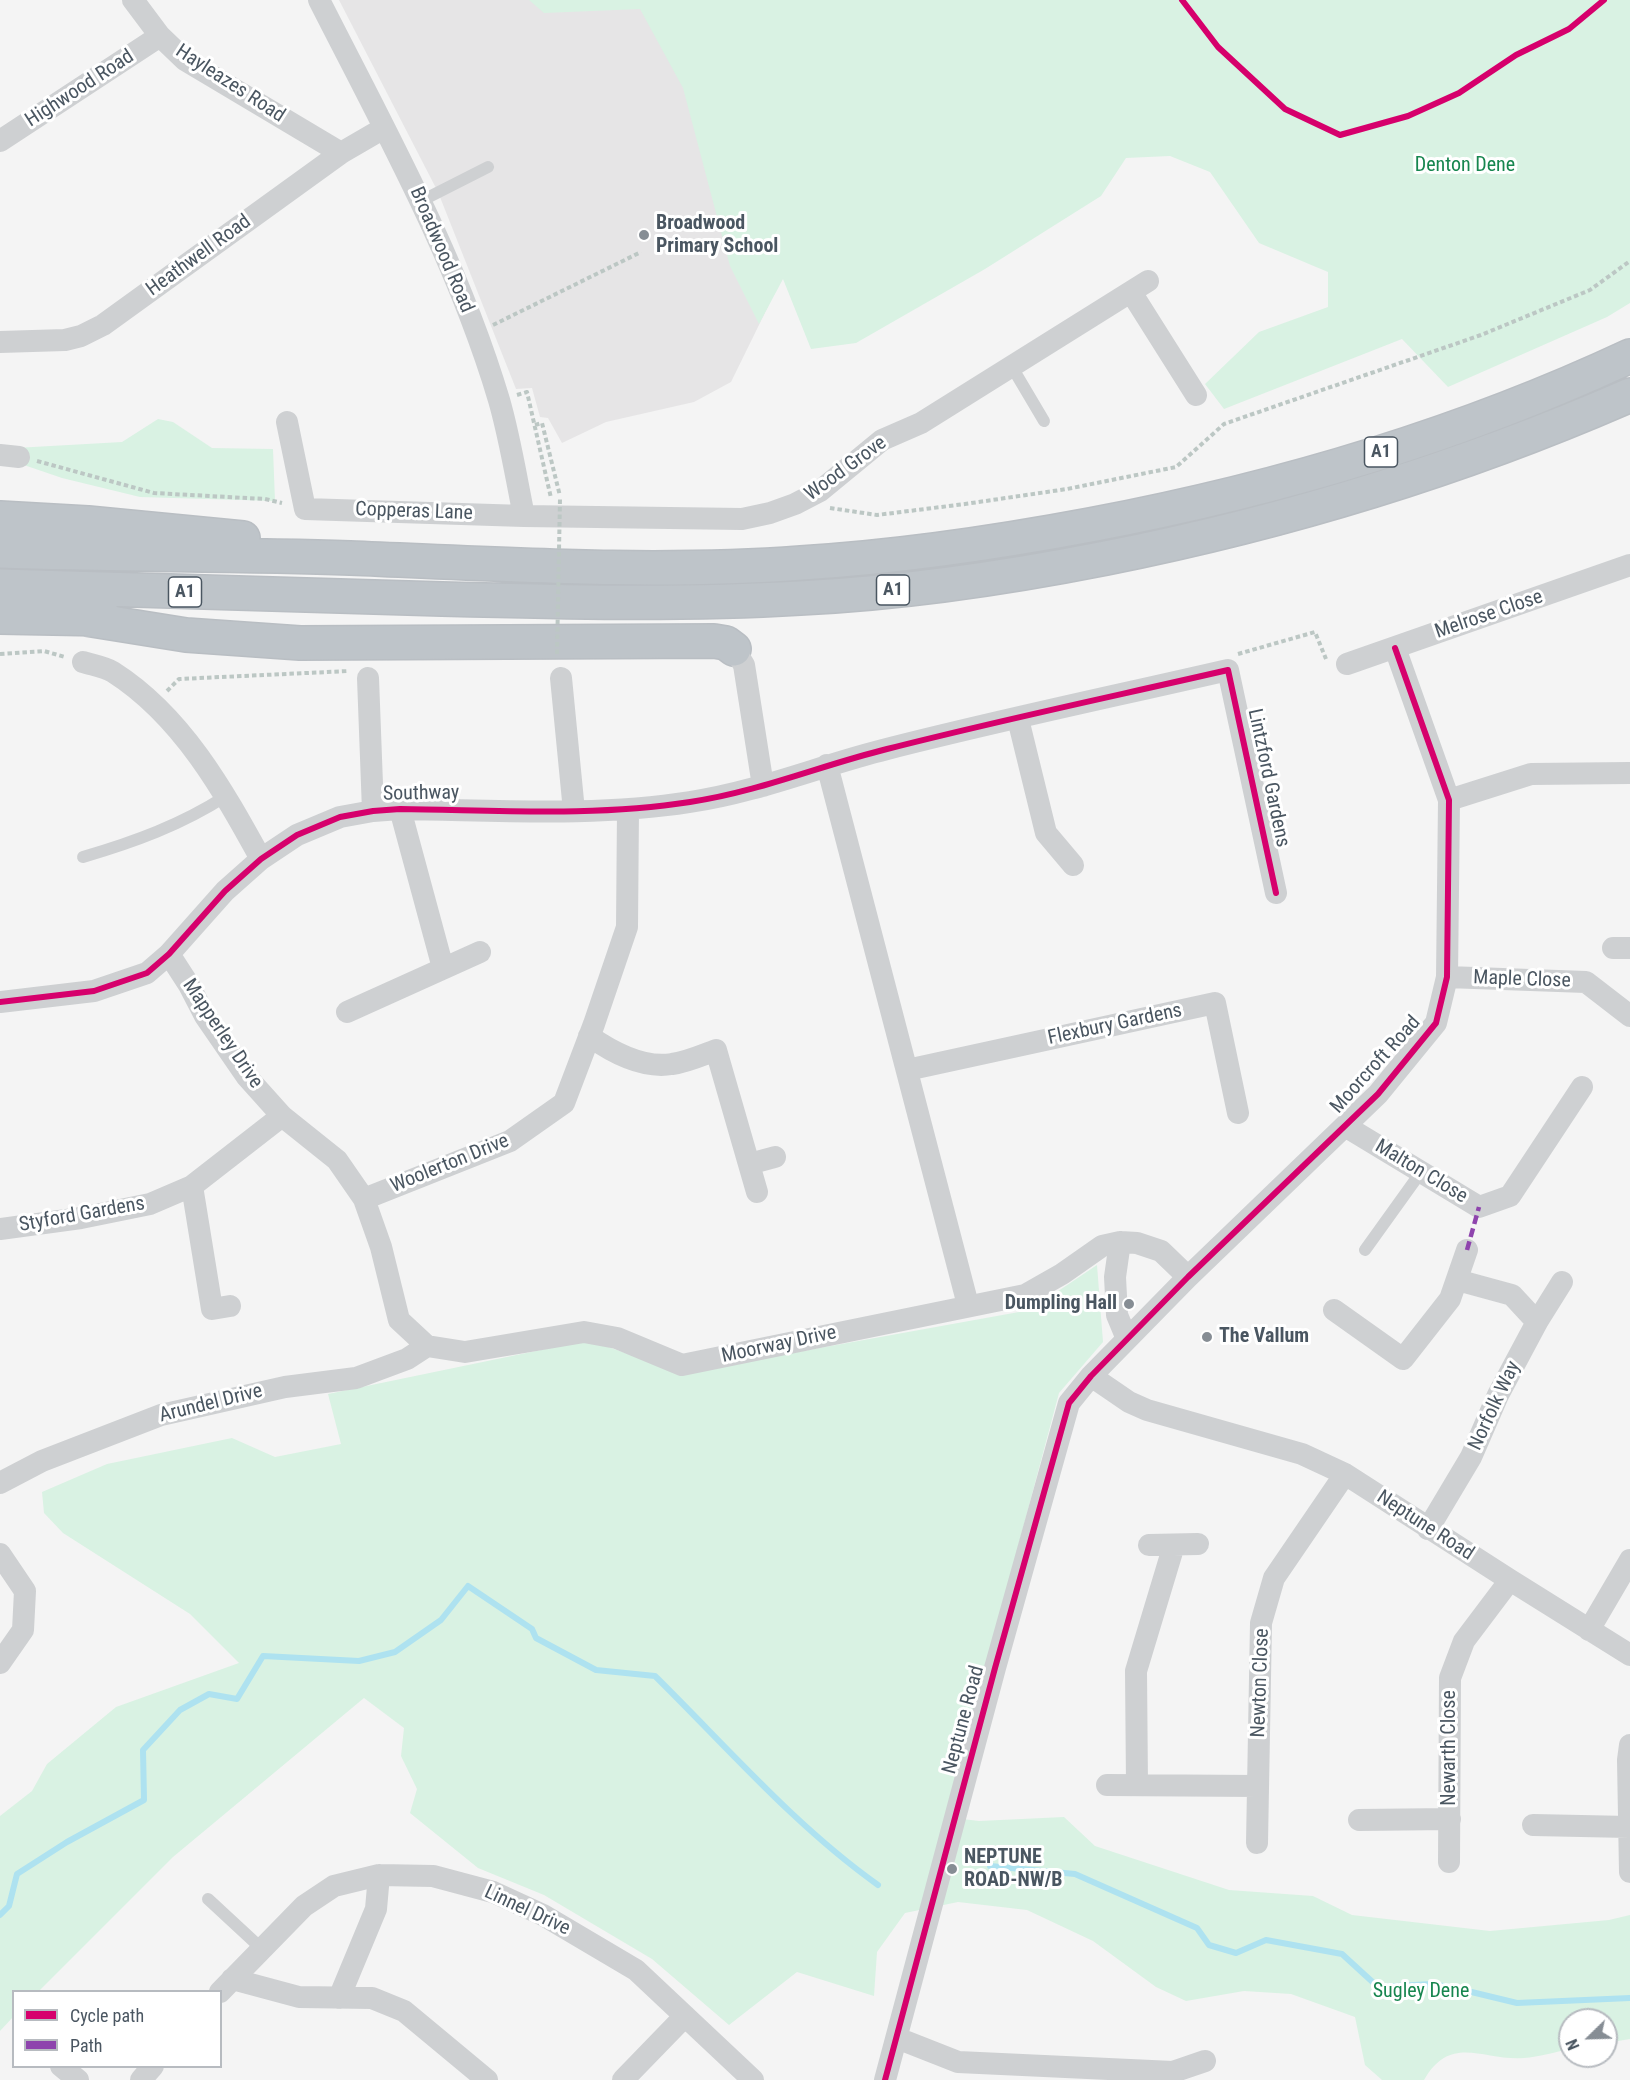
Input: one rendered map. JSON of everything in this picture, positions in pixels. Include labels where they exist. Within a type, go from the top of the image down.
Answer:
[{"type":"highway","name":"A1","points":[[1584,378],[1630,344]]},
{"type":"highway","name":"A1","points":[[0,551],[326,558],[567,567],[668,567],[799,564],[938,549],[1032,536],[1174,509],[1281,482],[1392,449],[1488,415],[1584,378],[1630,356]]},
{"type":"highway","name":"A1","points":[[0,586],[371,598],[669,602],[802,598],[931,586],[1038,571],[1177,544],[1292,515],[1404,482],[1502,448],[1630,395]]},
{"type":"highway","name":"A1","points":[[1404,482],[1524,456],[1630,416]]},
{"type":"highway","points":[[0,518],[234,536],[326,558]]},
{"type":"highway","points":[[0,617],[86,619],[278,613],[371,598]]},
{"type":"highway","points":[[86,619],[186,635],[300,643],[714,641],[726,643],[734,649]]},
{"type":"street","name":"Hayleazes Road","points":[[133,0],[160,36],[185,60],[341,153]]},
{"type":"street","name":"Broadwood Road","points":[[319,0],[421,201],[476,332],[499,400],[524,516]]},
{"type":"street","name":"Highwood Road","points":[[0,141],[160,36]]},
{"type":"street","name":"Heathwell Road","points":[[0,342],[65,340],[81,336],[103,325],[341,153],[384,128]]},
{"type":"street","name":"Wood Grove","points":[[524,516],[557,508],[742,519],[770,513],[795,504],[820,491],[882,440],[921,423],[1139,286],[1196,395]]},
{"type":"street","points":[[287,422],[305,509]]},
{"type":"street","name":"Copperas Lane","points":[[305,509],[524,516]]},
{"type":"street","name":"Melrose Close","points":[[1347,664],[1630,566]]},
{"type":"street","name":"Moorcroft Road","points":[[1091,1376],[1188,1277],[1378,1094],[1436,1023],[1447,977],[1449,800],[1395,648]]},
{"type":"street","points":[[734,649],[744,664],[763,786]]},
{"type":"street","points":[[83,662],[112,670],[151,701],[184,737],[226,796],[261,859]]},
{"type":"street","name":"Southway","points":[[0,1002],[94,991],[147,973],[169,954],[225,891],[261,859],[297,835],[340,817],[400,809],[628,810],[692,802],[763,786],[889,748],[1228,670]]},
{"type":"street","name":"Lintzford Gardens","points":[[1228,670],[1276,893]]},
{"type":"street","points":[[368,678],[373,811]]},
{"type":"street","points":[[561,678],[574,811]]},
{"type":"street","points":[[1018,719],[1046,832],[1073,865]]},
{"type":"street","points":[[827,765],[968,1305]]},
{"type":"street","points":[[1449,800],[1531,774],[1630,773]]},
{"type":"street","points":[[400,809],[443,969]]},
{"type":"street","name":"Woolerton Drive","points":[[364,1199],[510,1141],[564,1103],[627,927],[628,810]]},
{"type":"street","points":[[347,1012],[480,952]]},
{"type":"street","name":"Mapperley Drive","points":[[169,954],[206,1016],[247,1077],[282,1116],[337,1160],[364,1199],[381,1247],[399,1320],[428,1346]]},
{"type":"street","name":"Maple Close","points":[[1447,977],[1586,982],[1628,1010]]},
{"type":"street","name":"Flexbury Gardens","points":[[907,1070],[1215,1004],[1238,1113]]},
{"type":"street","points":[[589,1036],[615,1054],[651,1064],[671,1065],[717,1050],[757,1192]]},
{"type":"street","name":"Malton Close","points":[[1345,1126],[1479,1207],[1510,1196],[1582,1087]]},
{"type":"street","name":"Styford Gardens","points":[[0,1229],[81,1218],[150,1204],[192,1186],[282,1116]]},
{"type":"street","points":[[749,1164],[775,1157]]},
{"type":"street","points":[[192,1186],[212,1309],[230,1306]]},
{"type":"street","points":[[1127,1339],[1117,1315],[1115,1276],[1120,1242],[1137,1243],[1161,1251],[1188,1277]]},
{"type":"street","name":"Moorway Drive","points":[[428,1346],[465,1352],[584,1332],[617,1338],[682,1365],[1025,1295],[1062,1274],[1102,1246],[1120,1242]]},
{"type":"street","points":[[1334,1311],[1403,1359],[1450,1299],[1467,1250]]},
{"type":"street","points":[[1457,1280],[1512,1294],[1537,1322]]},
{"type":"street","name":"Norfolk Way","points":[[1428,1528],[1471,1457],[1498,1395],[1537,1322],[1562,1282]]},
{"type":"street","name":"Arundel Drive","points":[[0,1482],[42,1461],[160,1415],[285,1387],[356,1378],[407,1359],[428,1346]]},
{"type":"street","name":"Neptune Road","points":[[885,2080],[1064,1417],[1069,1403],[1091,1376],[1129,1402],[1148,1410],[1302,1454],[1345,1474],[1509,1580],[1630,1654]]},
{"type":"street","name":"Newton Close","points":[[1257,1843],[1261,1623],[1274,1578],[1345,1474]]},
{"type":"street","points":[[1149,1545],[1198,1544]]},
{"type":"street","points":[[1137,1785],[1136,1671],[1174,1545]]},
{"type":"street","points":[[0,1554],[25,1592],[23,1630],[0,1663]]},
{"type":"street","points":[[1589,1630],[1630,1560]]},
{"type":"street","name":"Newarth Close","points":[[1449,1862],[1450,1678],[1464,1641],[1509,1580]]},
{"type":"street","points":[[1630,1745],[1628,1760],[1630,1872]]},
{"type":"street","points":[[1107,1785],[1258,1785]]},
{"type":"street","points":[[1359,1820],[1450,1819]]},
{"type":"street","points":[[1533,1825],[1629,1827]]},
{"type":"street","points":[[339,1998],[376,1909],[379,1875]]},
{"type":"street","name":"Linnel Drive","points":[[226,1986],[304,1906],[334,1886],[379,1875],[433,1876],[493,1892],[543,1915],[636,1970],[753,2080]]},
{"type":"street","points":[[226,1986],[299,1997],[372,1998],[404,2011],[487,2080]]},
{"type":"street","points":[[623,2080],[685,2016]]},
{"type":"street","points":[[897,2038],[958,2062],[1173,2072],[1205,2061]]},
{"type":"street","points":[[62,2068],[78,2080]]},
{"type":"street","points":[[141,2080],[152,2068]]},
{"type":"lane","points":[[421,201],[488,167]]},
{"type":"lane","points":[[1012,367],[1044,421]]},
{"type":"lane","points":[[83,857],[136,842],[174,826],[226,796]]},
{"type":"lane","points":[[1365,1250],[1421,1172]]},
{"type":"lane","points":[[208,1899],[262,1949]]},
{"type":"path","points":[[1182,0],[1218,47],[1285,110],[1340,135],[1408,116],[1459,93],[1516,55],[1569,29],[1604,0]]},
{"type":"path","points":[[476,332],[641,252]]},
{"type":"path","points":[[825,507],[878,515],[1066,489],[1176,467],[1224,424],[1481,334],[1590,290],[1630,261]]},
{"type":"path","points":[[527,392],[551,497],[557,508]]},
{"type":"path","points":[[535,425],[542,423],[557,508],[558,654]]},
{"type":"path","points":[[9,456],[154,493],[265,499],[305,509]]},
{"type":"path","points":[[1228,670],[1239,654],[1315,632],[1331,671],[1347,664]]},
{"type":"path","points":[[0,654],[44,651],[83,662]]},
{"type":"shaded area","name":"Broadwood Primary School","points":[[339,0],[945,0],[782,278],[731,382],[694,402],[606,422],[562,443],[548,418],[540,417],[532,388],[516,389],[438,192]]},
{"type":"green space","name":"Denton Dene","points":[[529,0],[1630,0],[1630,303],[1607,317],[1448,387],[1402,339],[1224,409],[1205,384],[1259,332],[1328,307],[1328,272],[1259,243],[1210,172],[1170,156],[1126,158],[1101,196],[985,269],[856,343],[811,349],[783,279],[759,324],[730,266],[683,88],[640,9],[544,13]]},
{"type":"green space","points":[[158,419],[173,422],[212,448],[273,449],[275,501],[140,497],[62,478],[21,464],[15,448],[122,442]]},
{"type":"green space","name":"Sugley Dene","points":[[1097,1265],[1103,1342],[1059,1393],[946,1817],[979,1821],[1064,1817],[1095,1846],[1229,1890],[1313,1896],[1352,1915],[1490,1931],[1609,1920],[1630,1915],[1630,2039],[1618,2041],[1618,2008],[1558,2008],[1558,2052],[1524,2058],[1469,2052],[1457,2053],[1445,2057],[1434,2066],[1424,2080],[1382,2080],[1365,2065],[1355,2017],[1291,1994],[1244,1991],[1186,2001],[1156,1987],[1093,1941],[1027,1910],[958,1902],[905,1913],[877,1952],[874,1996],[797,1972],[729,2025],[652,1959],[544,1895],[478,1868],[410,1813],[417,1789],[401,1756],[404,1728],[364,1698],[173,1857],[40,1990],[12,1990],[12,2018],[0,2031],[0,1816],[32,1791],[47,1764],[116,1707],[239,1663],[190,1614],[63,1533],[44,1513],[42,1492],[107,1464],[232,1438],[275,1457],[341,1444],[328,1394],[589,1340],[681,1373],[1030,1310]]},
{"type":"waterway","points":[[0,1915],[9,1906],[17,1874],[67,1842],[144,1800],[143,1750],[180,1710],[209,1694],[237,1699],[263,1656],[359,1661],[395,1652],[441,1620],[468,1586],[532,1629],[536,1638],[596,1670],[655,1676],[790,1812],[878,1885]]},
{"type":"waterway","points":[[990,1866],[1075,1874],[1197,1928],[1209,1945],[1236,1953],[1266,1940],[1342,1954],[1378,1987],[1432,1984],[1517,2003],[1630,1998]]},
{"type":"marked path","points":[[1467,1250],[1479,1207]]},
{"type":"cycle path","points":[[1182,0],[1218,47],[1285,109],[1340,135],[1408,116],[1459,93],[1516,55],[1569,29],[1604,0]]},
{"type":"cycle path","points":[[885,2080],[995,1668],[1069,1403],[1091,1376],[1188,1277],[1378,1094],[1436,1023],[1447,977],[1449,800],[1395,648]]},
{"type":"cycle path","points":[[0,1002],[94,991],[147,973],[169,954],[225,891],[261,859],[297,835],[340,817],[400,809],[618,810],[715,798],[929,738],[1228,670],[1276,893]]},
{"type":"place","name":"Broadwood Primary School","points":[[644,235]]},
{"type":"place","name":"Dumpling Hall","points":[[1129,1304]]},
{"type":"place","name":"The Vallum","points":[[1207,1337]]},
{"type":"place","name":"NEPTUNE ROAD-NW/B","points":[[952,1869]]}]
